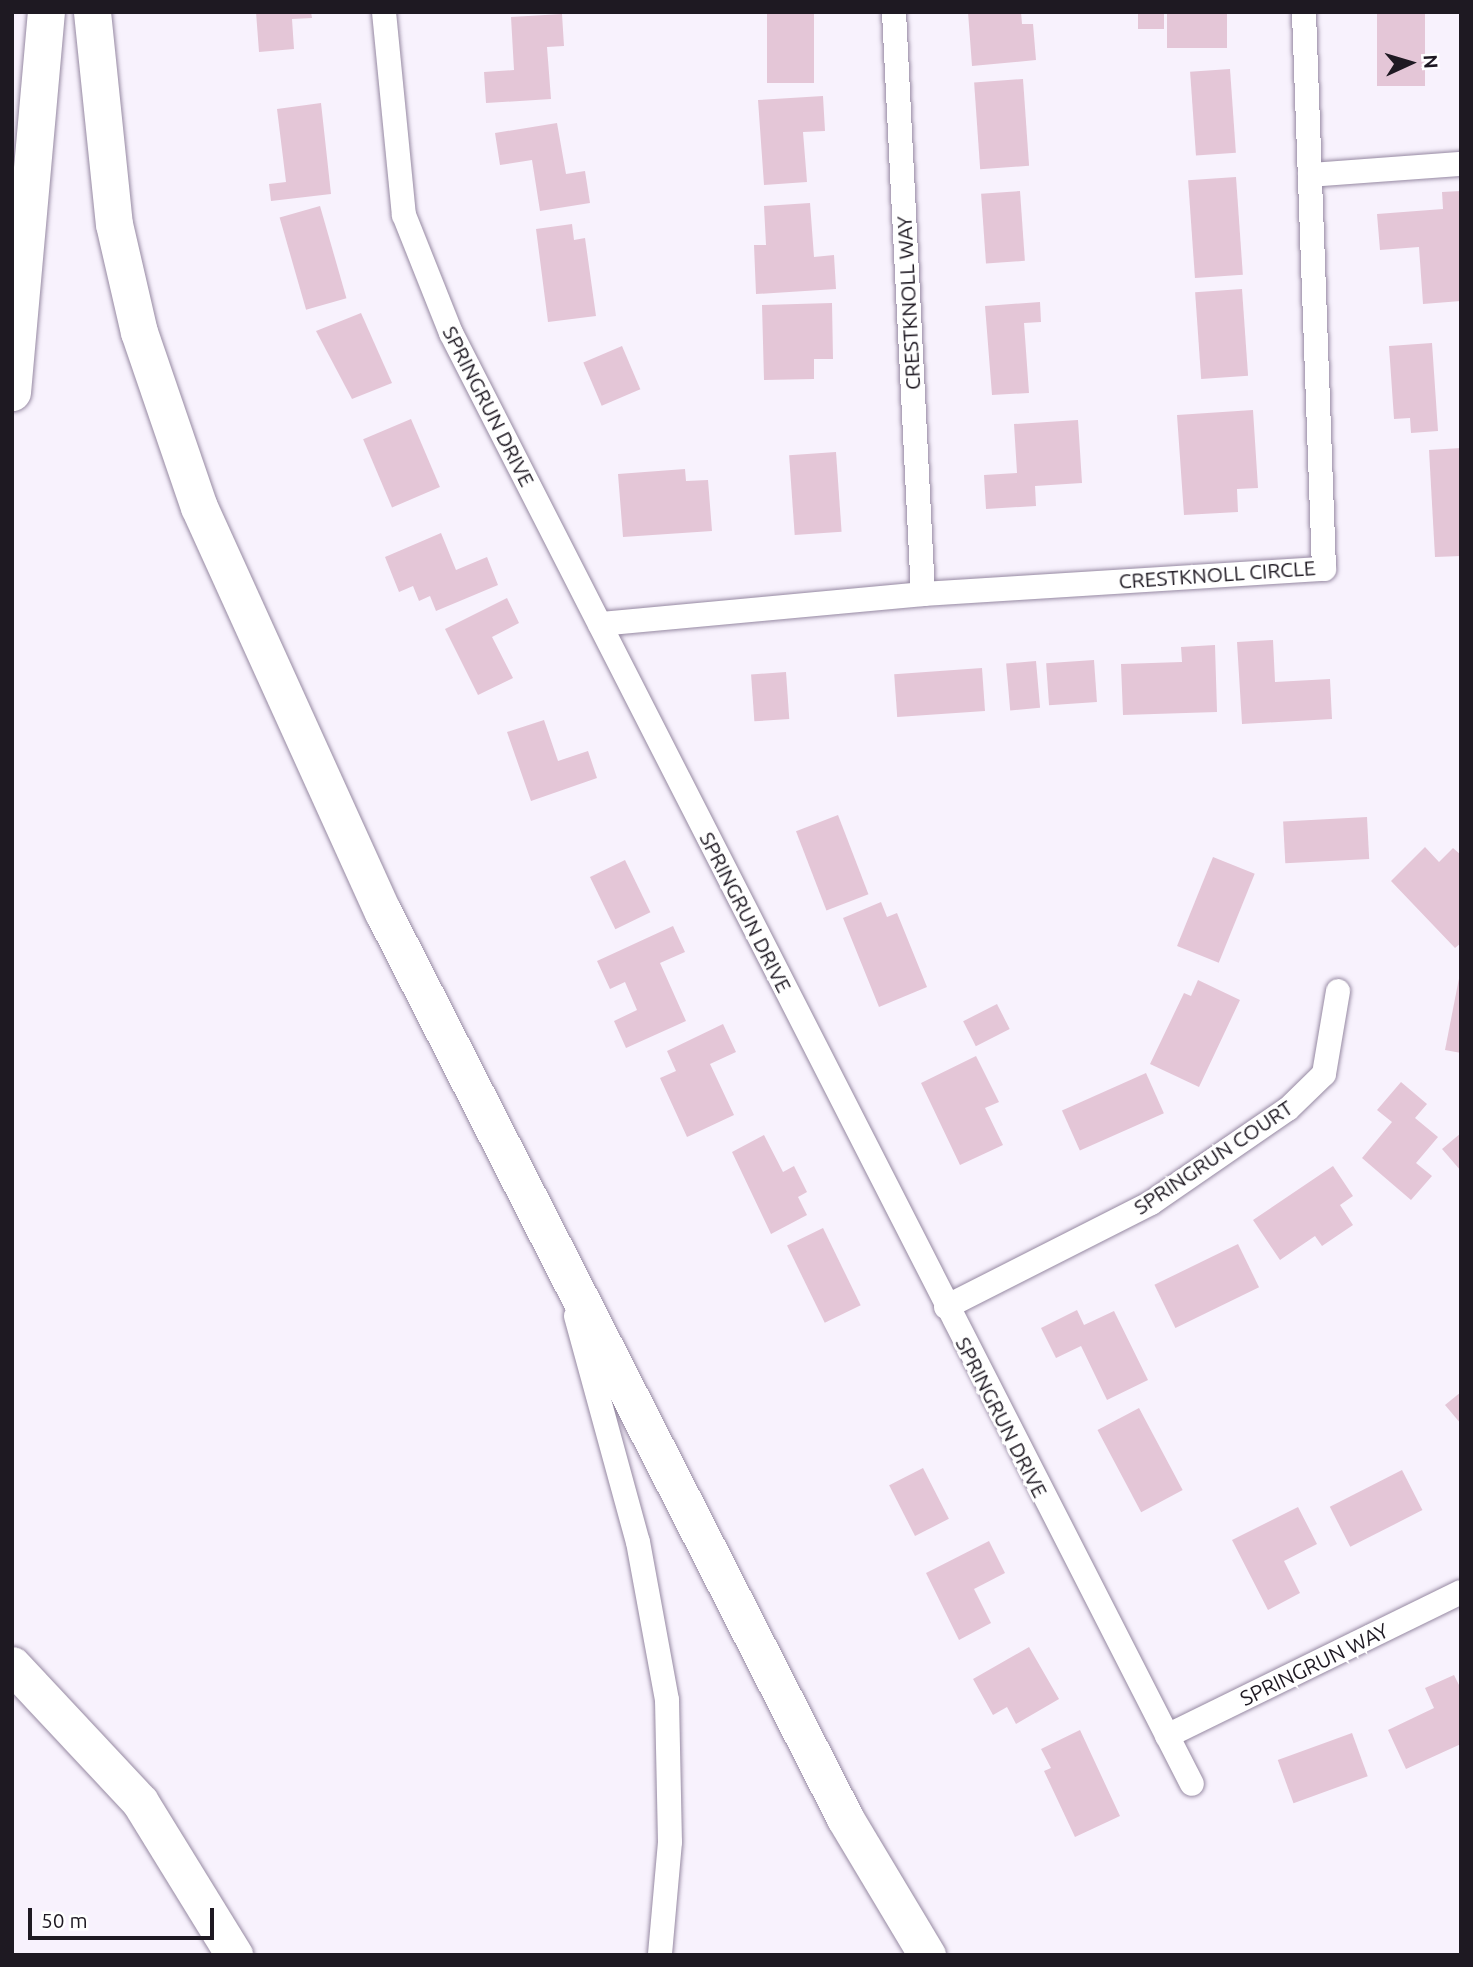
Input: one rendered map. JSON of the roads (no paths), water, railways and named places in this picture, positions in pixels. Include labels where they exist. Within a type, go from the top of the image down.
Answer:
[{"type":"highway","points":[[12,392],[46,12]]},
{"type":"highway","points":[[92,12],[114,224],[139,332],[199,507],[383,912],[845,1818],[927,1955]]},
{"type":"highway","points":[[12,1665],[140,1802],[234,1955]]},
{"type":"street","name":"SPRINGRUN DRIVE","points":[[384,12],[404,215],[452,333],[946,1307],[1192,1784]]},
{"type":"street","name":"CRESTKNOLL WAY","points":[[894,12],[923,594]]},
{"type":"street","name":"CRESTKNOLL CIRCLE","points":[[600,624],[923,594],[1324,569],[1304,12]]},
{"type":"street","points":[[1310,175],[1461,164]]},
{"type":"street","name":"SPRINGRUN COURT","points":[[946,1307],[1151,1203],[1288,1109],[1324,1074],[1338,992]]},
{"type":"street","points":[[561,1260],[638,1542],[667,1700],[670,1842],[660,1955]]},
{"type":"street","name":"SPRINGRUN WAY","points":[[1167,1736],[1461,1592]]}]
